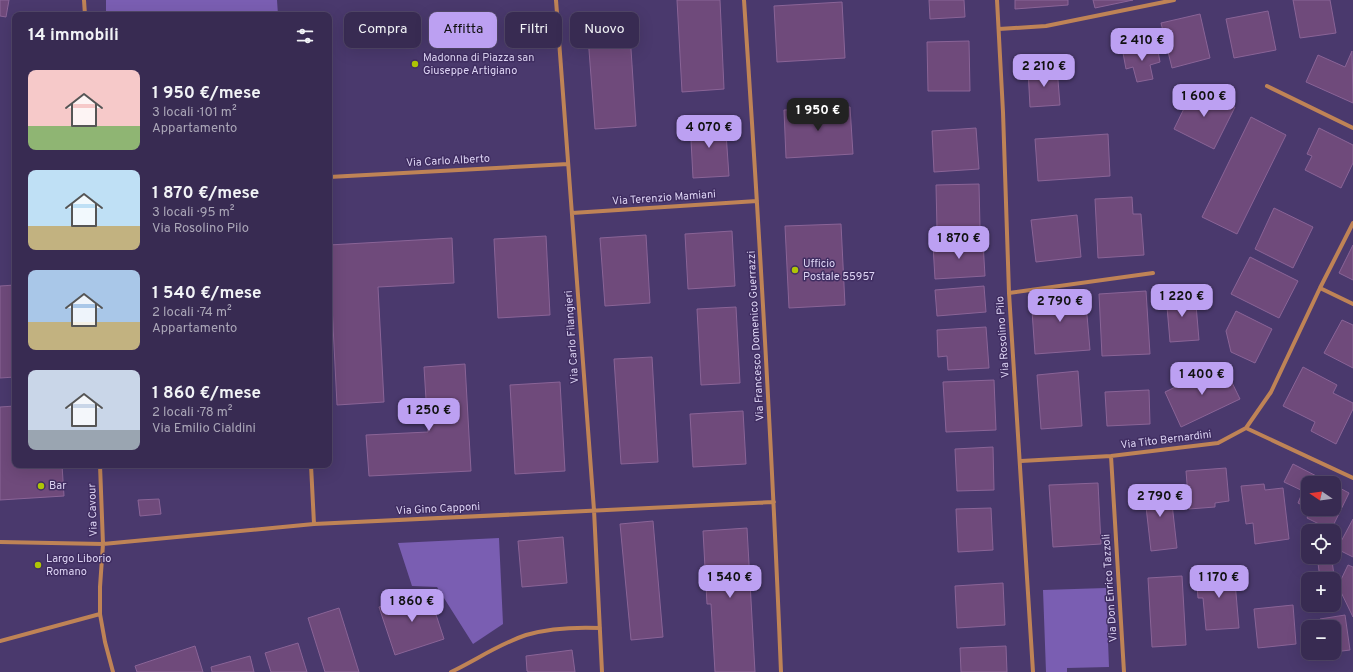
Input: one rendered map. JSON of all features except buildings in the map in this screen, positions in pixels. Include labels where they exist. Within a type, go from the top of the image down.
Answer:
[{"type":"street","points":[[84,0],[85,12]]},
{"type":"street","name":"Via Carlo Filangieri","points":[[556,0],[594,510],[602,672]]},
{"type":"street","name":"Via Francesco Domenico Guerrazzi","points":[[744,0],[774,502],[781,672]]},
{"type":"street","name":"Via Rosolino Pilo","points":[[997,0],[1009,293],[1021,461],[1033,672]]},
{"type":"street","points":[[999,29],[1046,26],[1174,0]]},
{"type":"street","points":[[1267,86],[1353,128]]},
{"type":"street","name":"Via Carlo Alberto","points":[[332,176],[568,164]]},
{"type":"street","name":"Via Terenzio Mamiani","points":[[572,213],[757,201]]},
{"type":"street","name":"Via Tito Bernardini","points":[[1021,461],[1111,456],[1218,444],[1246,428],[1271,392],[1320,288],[1353,223]]},
{"type":"street","points":[[1009,293],[1153,273]]},
{"type":"street","points":[[1320,288],[1353,304]]},
{"type":"street","points":[[1246,428],[1353,478]]},
{"type":"street","name":"Via Don Enrico Tazzoli","points":[[1111,456],[1124,672]]},
{"type":"street","name":"Via Cavour","points":[[100,468],[104,544],[100,587],[100,614],[105,642],[113,672]]},
{"type":"street","points":[[311,468],[314,524]]},
{"type":"street","name":"Via Gino Capponi","points":[[104,544],[314,524],[774,502]]},
{"type":"street","points":[[0,542],[104,544]]},
{"type":"street","points":[[0,641],[100,614]]},
{"type":"street","points":[[451,672],[498,647],[525,636],[565,628],[600,628]]},
{"type":"shaded area","points":[[106,0],[277,0],[278,12],[106,12]]},
{"type":"shaded area","points":[[499,538],[503,624],[473,644],[437,587],[412,586],[398,543]]},
{"type":"shaded area","points":[[1106,588],[1109,667],[1067,668],[1067,672],[1046,672],[1043,590]]},
{"type":"place","name":"Madonna di Piazza san Giuseppe Artigiano","points":[[415,64]]},
{"type":"place","name":"Ufficio Postale 55957","points":[[795,270]]},
{"type":"place","name":"Bar","points":[[41,486]]},
{"type":"place","name":"Largo Liborio Romano","points":[[38,565]]}]
